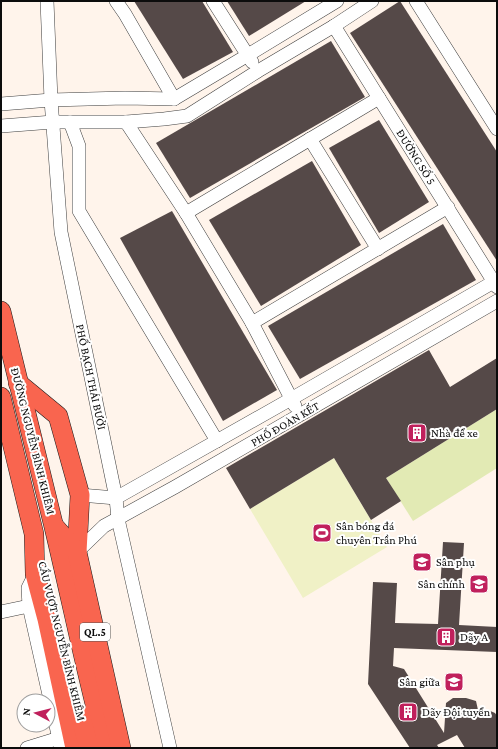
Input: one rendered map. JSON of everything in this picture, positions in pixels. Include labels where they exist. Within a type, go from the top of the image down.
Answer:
[{"type":"highway","name":"ĐƯỜNG NGUYỄN BÌNH KHIÊM","points":[[1,311],[53,524]]},
{"type":"highway","points":[[18,383],[58,416],[80,495],[77,552]]},
{"type":"highway","name":"QL.5","points":[[1,396],[6,441],[34,534],[36,574],[47,619],[66,742]]},
{"type":"highway","name":"QL.5","points":[[53,524],[77,552],[121,748]]},
{"type":"highway","name":"CẦU VƯỢT NGUYỄN BỈNH KHIÊM","points":[[53,524],[89,683],[106,748]]},
{"type":"highway","name":"CẦU VƯỢT NGUYỄN BỈNH KHIÊM","points":[[34,534],[53,595],[89,748]]},
{"type":"street","name":"PHỐ BẠCH THÁI BƯỞI","points":[[47,1],[51,100],[61,232],[116,498],[118,519],[170,748]]},
{"type":"street","points":[[116,1],[174,99]]},
{"type":"street","points":[[214,1],[258,71]]},
{"type":"street","points":[[1,126],[53,122],[126,122],[187,116],[372,1]]},
{"type":"street","points":[[416,1],[497,129]]},
{"type":"street","points":[[1,104],[51,100],[125,98],[174,99],[248,55],[329,3]]},
{"type":"street","name":"ĐƯỜNG SỐ 5","points":[[334,26],[496,283]]},
{"type":"street","points":[[186,213],[378,98]]},
{"type":"street","points":[[70,122],[79,146],[79,211],[217,441]]},
{"type":"street","points":[[126,122],[186,213],[252,323],[300,415]]},
{"type":"street","points":[[310,139],[378,249]]},
{"type":"street","points":[[252,323],[448,207]]},
{"type":"street","name":"PHỐ ĐOÀN KẾT","points":[[116,498],[496,283]]},
{"type":"street","name":"PHỐ ĐOÀN KẾT","points":[[77,552],[104,526],[497,301]]},
{"type":"street","points":[[80,495],[116,498]]},
{"type":"street","points":[[27,748],[66,742],[29,606],[28,588],[36,574]]},
{"type":"street","points":[[1,612],[29,606]]},
{"type":"green space","points":[[497,409],[497,468],[413,521],[386,478]]},
{"type":"green space","name":"Sân bóng đá chuyên Trần Phú","points":[[334,458],[387,547],[303,598],[250,509]]},
{"type":"building","points":[[134,1],[202,1],[233,52],[183,79]]},
{"type":"building","points":[[227,1],[306,1],[249,36]]},
{"type":"building","points":[[400,1],[497,152],[497,261],[350,33]]},
{"type":"building","points":[[331,41],[365,97],[190,198],[156,143]]},
{"type":"building","points":[[379,120],[429,202],[379,233],[329,148]]},
{"type":"building","points":[[312,161],[361,245],[261,306],[209,220]]},
{"type":"building","points":[[172,211],[277,390],[223,421],[120,238]]},
{"type":"building","points":[[443,224],[476,280],[300,379],[268,326]]},
{"type":"building","points":[[429,350],[450,387],[497,358],[497,409],[386,478],[401,501],[371,520],[334,458],[250,509],[226,468]]},
{"type":"building","points":[[443,542],[464,543],[459,625],[497,627],[497,652],[394,648],[393,666],[404,669],[444,733],[446,703],[453,698],[466,698],[476,701],[478,710],[488,710],[495,713],[497,716],[497,748],[465,748],[457,735],[437,745],[439,748],[410,748],[368,684],[373,582],[397,583],[395,623],[438,624]]},
{"type":"place","name":"Nhà để xe","points":[[417,433]]},
{"type":"place","name":"Sân bóng đá chuyên Trần Phú","points":[[322,533]]},
{"type":"place","name":"Sân phụ","points":[[422,562]]},
{"type":"place","name":"Sân chính","points":[[479,584]]},
{"type":"place","name":"Dãy A","points":[[446,637]]},
{"type":"place","name":"Sân giữa","points":[[454,682]]},
{"type":"place","name":"Dãy Đội tuyển","points":[[408,712]]}]
